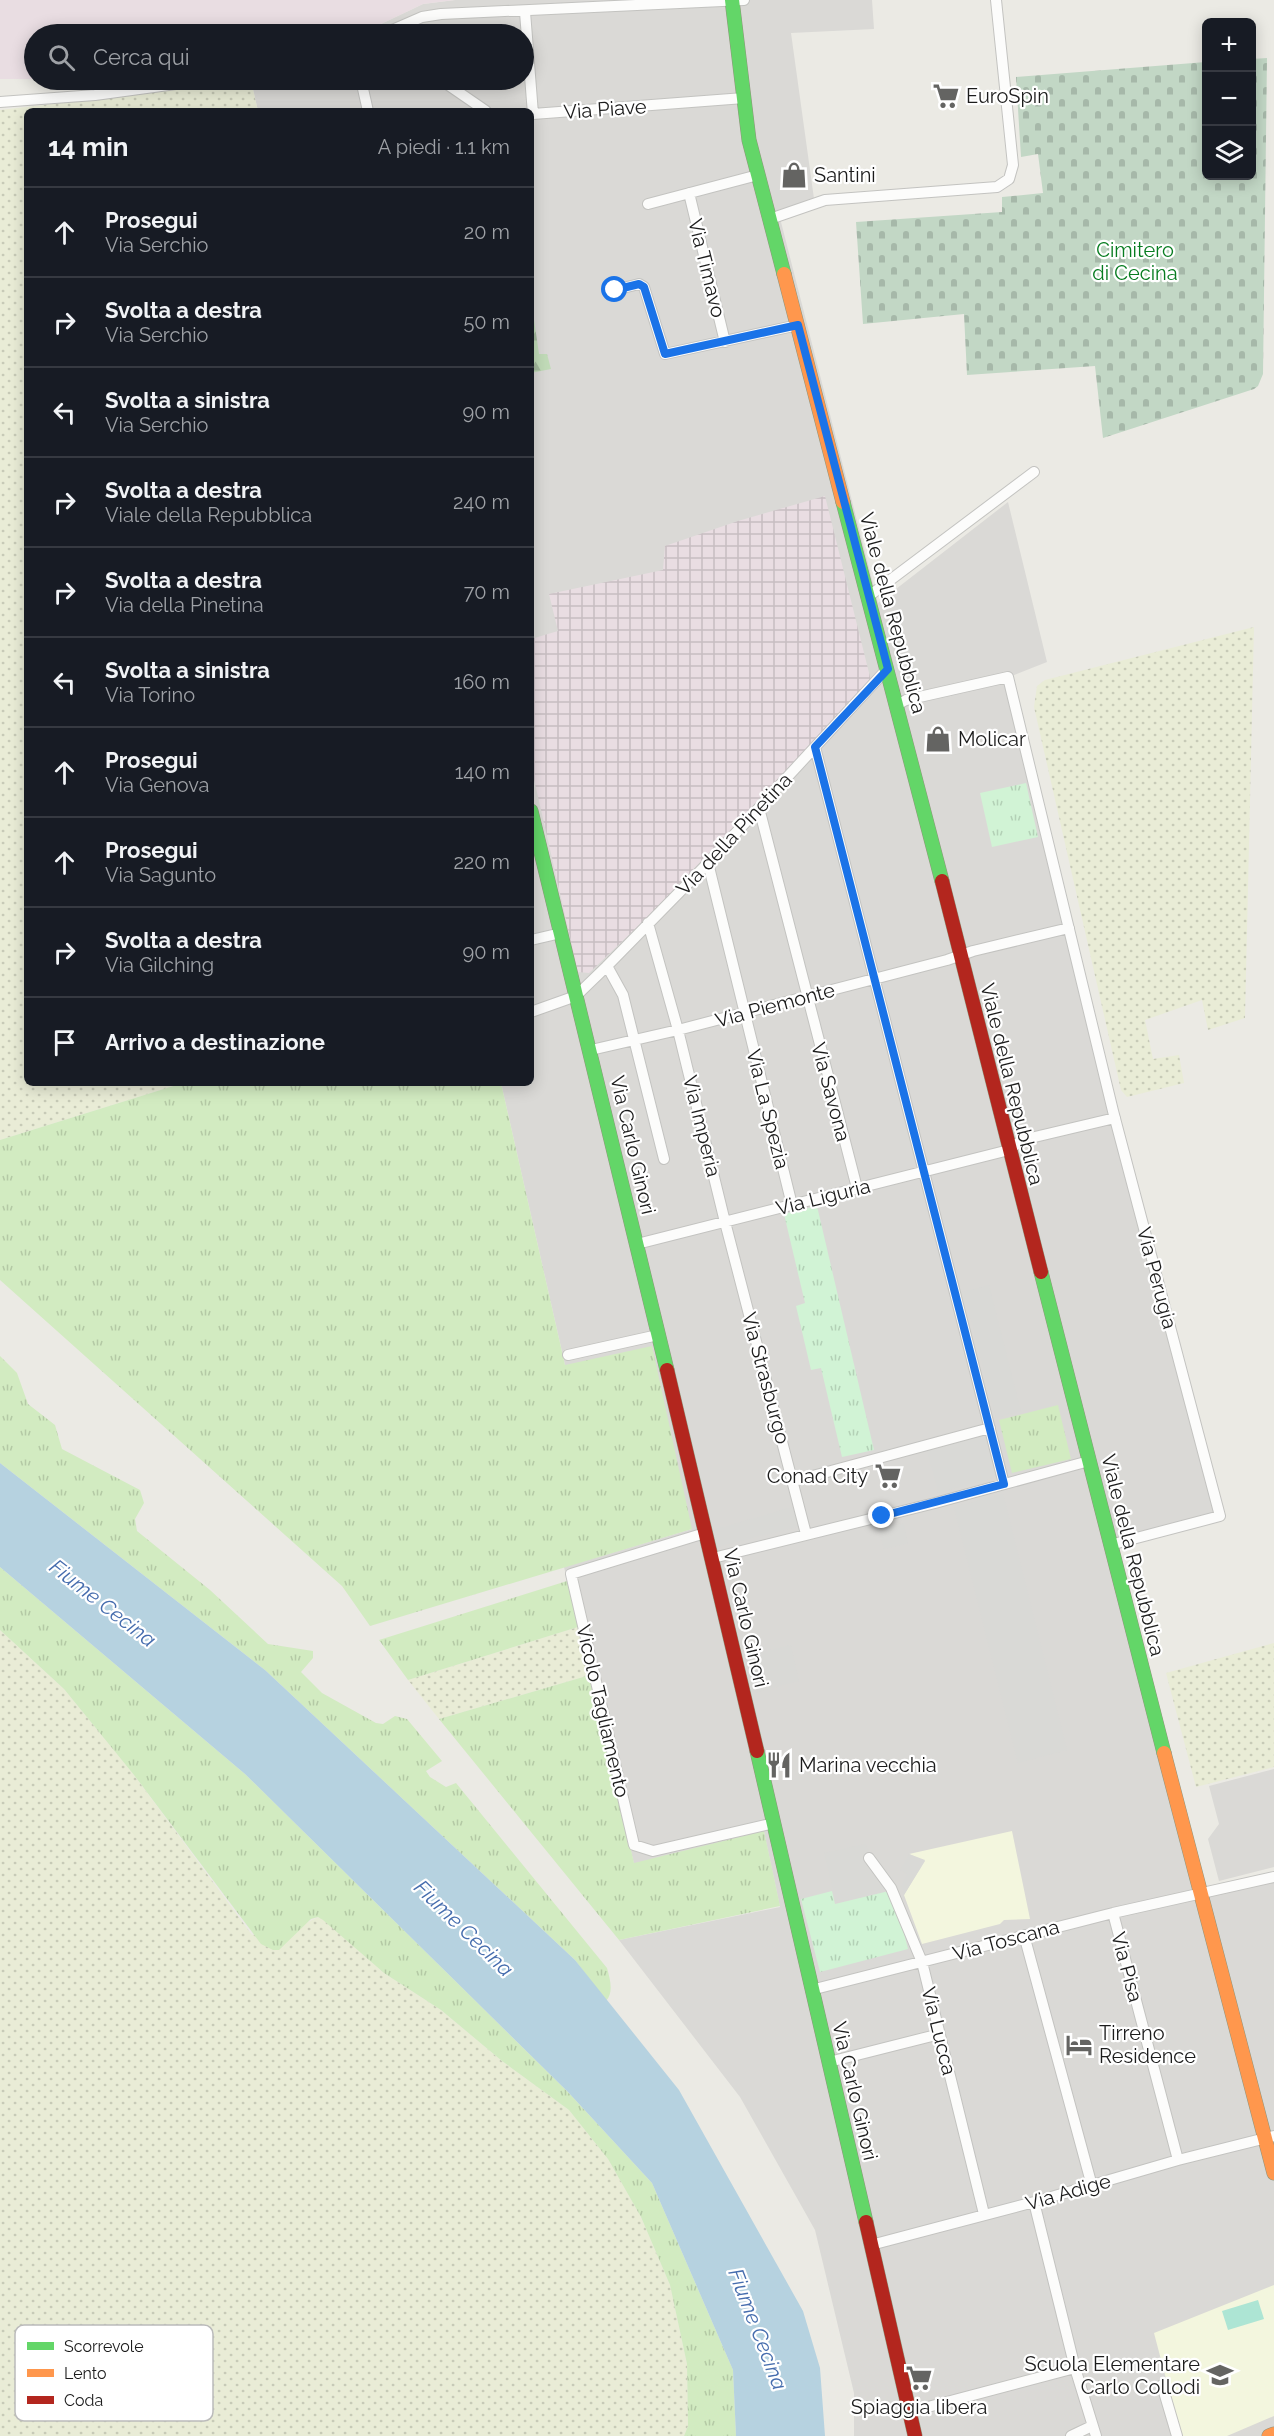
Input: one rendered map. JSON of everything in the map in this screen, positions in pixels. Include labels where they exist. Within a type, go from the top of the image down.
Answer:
[{"type":"street","name":"Viale della Repubblica","points":[[732,0],[749,140],[888,669],[1110,1545],[1201,1893],[1270,2137],[1274,2173]]},
{"type":"street","points":[[408,24],[422,17],[441,14],[525,12],[744,0]]},
{"type":"street","points":[[770,219],[825,200],[997,187],[1009,179],[1014,165],[996,0]]},
{"type":"street","name":"Via Piave","points":[[525,12],[526,24]]},
{"type":"street","points":[[0,102],[132,90]]},
{"type":"street","points":[[364,90],[368,108]]},
{"type":"street","points":[[456,90],[482,108]]},
{"type":"street","name":"Via Piave","points":[[531,90],[533,108]]},
{"type":"street","name":"Via Piave","points":[[534,114],[744,98]]},
{"type":"street","points":[[648,204],[758,175]]},
{"type":"street","name":"Via Timavo","points":[[689,193],[725,342]]},
{"type":"street","points":[[615,290],[633,284],[644,287],[665,354],[798,325]]},
{"type":"street","points":[[868,596],[1034,472]]},
{"type":"street","name":"Via della Pinetina","points":[[576,996],[708,863],[888,669]]},
{"type":"street","name":"Via Perugia","points":[[897,705],[906,700],[1008,677],[1115,1118],[1220,1516],[1110,1545]]},
{"type":"street","points":[[815,747],[1004,1484]]},
{"type":"street","name":"Via Savona","points":[[759,808],[857,1188]]},
{"type":"street","name":"Via Carlo Ginori","points":[[534,823],[591,1050],[705,1533],[713,1558],[915,2436]]},
{"type":"street","name":"Via La Spezia","points":[[708,863],[792,1205]]},
{"type":"street","name":"Via Imperia","points":[[648,923],[678,1030],[725,1222]]},
{"type":"street","name":"Via Piemonte","points":[[591,1050],[678,1030],[973,951],[1069,928]]},
{"type":"street","points":[[534,939],[561,933]]},
{"type":"street","points":[[608,966],[623,995],[664,1159]]},
{"type":"street","points":[[534,1011],[576,996]]},
{"type":"street","name":"Via Liguria","points":[[637,1245],[1009,1150],[1022,1140],[1115,1118]]},
{"type":"street","name":"Via Strasburgo","points":[[725,1222],[806,1534]]},
{"type":"street","points":[[568,1355],[658,1335]]},
{"type":"street","points":[[794,1481],[990,1428]]},
{"type":"street","points":[[713,1558],[1089,1461]]},
{"type":"street","name":"Vicolo Tagliamento","points":[[705,1533],[571,1574],[631,1834],[634,1845],[653,1851],[774,1823]]},
{"type":"street","name":"Via Lucca","points":[[869,1858],[891,1888],[922,1962],[984,2214]]},
{"type":"street","name":"Via Toscana","points":[[812,1990],[1113,1912],[1274,1877]]},
{"type":"street","name":"Via Pisa","points":[[1113,1912],[1178,2160]]},
{"type":"street","points":[[1024,1935],[1092,2186]]},
{"type":"street","points":[[829,2062],[940,2034]]},
{"type":"street","name":"Via Adige","points":[[871,2245],[1092,2186],[1178,2160],[1270,2137]]},
{"type":"street","points":[[1034,2202],[1075,2368],[1094,2431],[1071,2436]]},
{"type":"street","points":[[909,2412],[1075,2368]]},
{"type":"street","points":[[1162,2385],[1177,2436]]},
{"type":"street","points":[[1269,2436],[1274,2434]]},
{"type":"shaded area","points":[[0,0],[455,0],[423,4],[381,24],[24,24],[24,79],[0,79]]},
{"type":"shaded area","points":[[455,0],[872,0],[874,29],[791,33],[815,206],[780,218],[878,603],[1008,502],[1047,662],[1009,677],[1220,1516],[1110,1545],[1201,1892],[1274,1877],[1274,2436],[854,2436],[854,2393],[815,2230],[740,2097],[619,1940],[780,1907],[764,1832],[634,1864],[564,1567],[692,1529],[565,1365],[502,1086],[534,1086],[534,108],[257,108],[253,90],[534,90],[534,24],[381,24],[423,4]]},
{"type":"shaded area","points":[[173,90],[253,90],[257,108],[24,108],[24,1086],[173,1086],[0,1140],[0,110]]},
{"type":"shaded area","points":[[825,496],[871,681],[653,912],[589,973],[578,972],[534,779],[534,638],[558,631],[549,594],[663,570],[665,546],[738,521]]},
{"type":"shaded area","points":[[1254,627],[1245,1018],[1208,1030],[1202,1000],[1145,1020],[1153,1059],[1179,1055],[1184,1083],[1127,1097],[1121,1090],[1034,707],[1037,686],[1045,680]]},
{"type":"shaded area","points":[[989,1285],[1021,1411],[996,1418],[967,1305],[959,1307],[955,1294]]},
{"type":"shaded area","points":[[991,1433],[1001,1476],[938,1493],[927,1450]]},
{"type":"shaded area","points":[[1003,1494],[1067,1750],[1018,1763],[954,1507]]},
{"type":"shaded area","points":[[799,1505],[804,1525],[717,1547],[713,1530]]},
{"type":"shaded area","points":[[882,1516],[886,1527],[904,1523],[908,1543],[884,1549],[876,1517]]},
{"type":"shaded area","points":[[578,1627],[590,1675],[439,1719],[408,1680]]},
{"type":"shaded area","points":[[0,1630],[64,1689],[134,1775],[252,1935],[306,1923],[318,1917],[324,1920],[384,1973],[441,2010],[502,2061],[569,2110],[608,2159],[641,2217],[670,2285],[687,2364],[688,2426],[684,2436],[0,2436]]},
{"type":"shaded area","points":[[1274,1643],[1274,1767],[1196,1787],[1166,1673]]},
{"type":"shaded area","points":[[791,1645],[799,1681],[744,1696],[742,1657]]},
{"type":"shaded area","points":[[1274,1769],[1274,1867],[1219,1881],[1208,1839],[1219,1824],[1209,1786]]},
{"type":"shaded area","points":[[1012,1831],[1030,1919],[1004,1920],[1000,1924],[922,1944],[904,1895],[925,1861],[909,1854]]},
{"type":"shaded area","points":[[865,1844],[890,1884],[882,1892],[836,1903],[824,1853]]},
{"type":"shaded area","points":[[909,1854],[925,1860],[904,1895],[901,1886],[907,1874],[900,1870]]},
{"type":"shaded area","name":"Scuola Elementare Carlo Collodi","points":[[1274,2285],[1274,2416],[1227,2436],[1181,2436],[1154,2333]]},
{"type":"green space","name":"Cimitero di Cecina","points":[[1267,58],[1263,374],[1258,386],[1254,389],[1103,438],[1095,366],[967,375],[964,314],[863,324],[856,222],[1002,212],[1002,197],[1043,193],[1038,154],[1021,157],[1016,77],[1202,62],[1202,180],[1256,180],[1256,59]]},
{"type":"green space","points":[[534,320],[539,354],[547,354],[551,369],[534,372]]},
{"type":"green space","points":[[1026,783],[1038,837],[992,847],[980,793]]},
{"type":"green space","points":[[173,1086],[502,1086],[565,1365],[652,1346],[692,1529],[370,1626],[342,1586],[0,1280],[0,1140]]},
{"type":"green space","points":[[817,1206],[874,1450],[842,1457],[821,1368],[811,1370],[796,1306],[805,1303],[784,1214]]},
{"type":"green space","points":[[0,1356],[17,1373],[28,1404],[55,1425],[62,1449],[140,1490],[144,1503],[135,1519],[137,1531],[210,1590],[268,1644],[313,1651],[313,1658],[301,1672],[322,1693],[376,1723],[383,1724],[395,1716],[407,1719],[442,1761],[426,1771],[430,1777],[446,1787],[456,1783],[607,1968],[611,1990],[606,2001],[575,1960],[265,1670],[0,1463]]},
{"type":"green space","points":[[1058,1405],[1071,1459],[1012,1473],[999,1420]]},
{"type":"green space","points":[[0,1567],[245,1774],[568,2092],[652,2183],[733,2370],[736,2436],[684,2436],[688,2426],[687,2364],[670,2285],[641,2217],[608,2159],[569,2110],[502,2061],[441,2010],[384,1973],[318,1917],[311,1919],[279,1950],[273,1950],[261,1944],[134,1775],[64,1689],[0,1630]]},
{"type":"green space","points":[[567,1581],[578,1627],[408,1680],[379,1640]]},
{"type":"green space","points":[[590,1675],[634,1863],[764,1831],[780,1906],[619,1940],[439,1719]]},
{"type":"green space","points":[[893,1890],[908,1949],[820,1972],[801,1899],[832,1891],[835,1904]]},
{"type":"green space","points":[[1258,2300],[1264,2319],[1228,2330],[1222,2311]]},
{"type":"water","name":"Fiume Cecina","points":[[0,1463],[265,1670],[575,1960],[679,2090],[803,2311],[820,2368],[825,2436],[736,2436],[733,2370],[652,2183],[568,2092],[245,1774],[0,1567]]},
{"type":"traffic: fast","points":[[732,0],[749,140],[784,274]]},
{"type":"traffic: fast","points":[[843,502],[942,881]]},
{"type":"traffic: fast","points":[[534,823],[667,1370]]},
{"type":"traffic: fast","points":[[1041,1272],[1164,1753]]},
{"type":"traffic: fast","points":[[757,1751],[866,2222]]},
{"type":"traffic: slow","points":[[784,274],[843,502]]},
{"type":"traffic: slow","points":[[1164,1753],[1274,2173]]},
{"type":"traffic: slow","points":[[1269,2436],[1274,2434]]},
{"type":"traffic: jam","points":[[942,881],[1041,1272]]},
{"type":"traffic: jam","points":[[667,1370],[757,1751]]},
{"type":"traffic: jam","points":[[866,2222],[915,2436]]},
{"type":"place","name":"EuroSpin","points":[[946,96]]},
{"type":"place","name":"Santini","points":[[794,175]]},
{"type":"place","name":"Molicar","points":[[938,739]]},
{"type":"place","name":"Conad City","points":[[888,1476]]},
{"type":"place","name":"Marina vecchia","points":[[779,1765]]},
{"type":"place","name":"Tirreno Residence","points":[[1079,2045]]},
{"type":"place","name":"Scuola Elementare Carlo Collodi","points":[[1220,2375]]},
{"type":"place","name":"Spiaggia libera","points":[[919,2378]]},
{"type":"route","points":[[615,290],[633,284],[644,287],[665,354],[798,325],[888,669],[815,747],[1004,1484],[882,1516]]}]
